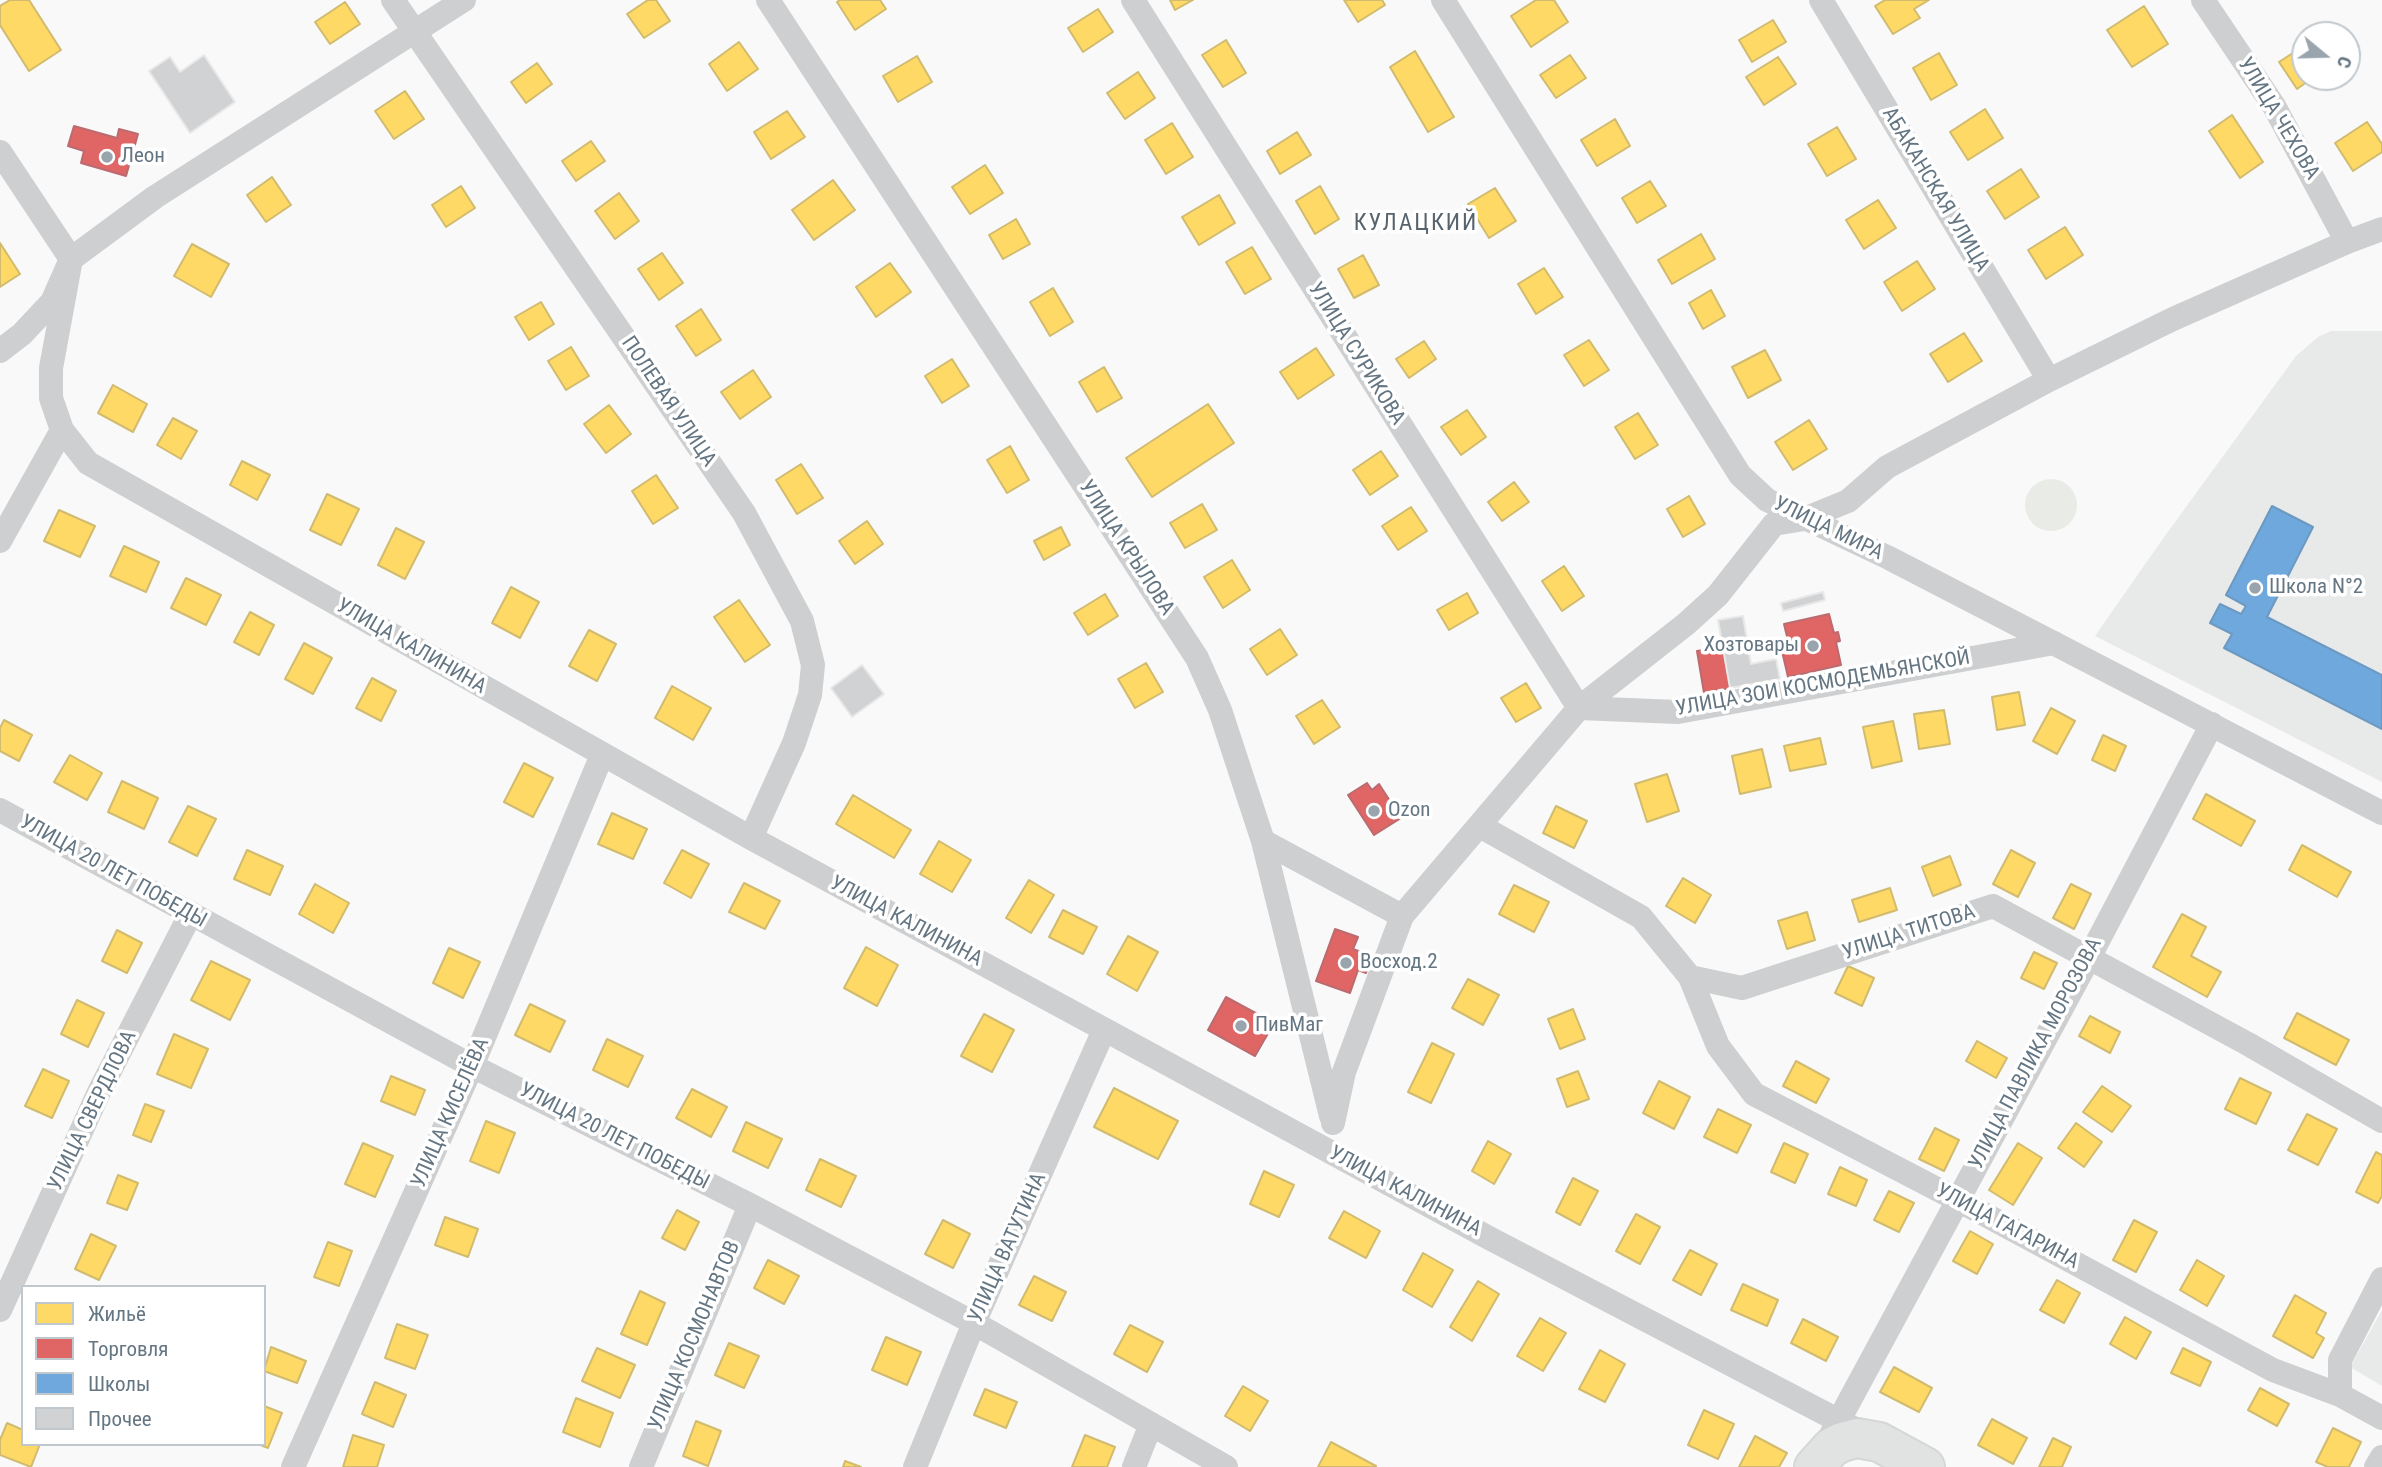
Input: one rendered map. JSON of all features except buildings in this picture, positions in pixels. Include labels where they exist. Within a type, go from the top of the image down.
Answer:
[{"type":"main road","points":[[1815,1465],[1832,1447],[1842,1442],[1857,1438],[1879,1442]]},
{"type":"main road","name":"УЛИЦА КАЛИНИНА","points":[[1879,1442],[1925,1467]]},
{"type":"street","name":"ПОЛЕВАЯ УЛИЦА","points":[[393,0],[744,513],[802,621],[813,665],[810,695],[794,743],[751,838]]},
{"type":"street","points":[[0,351],[22,334],[52,302],[71,259],[155,197],[464,0]]},
{"type":"street","name":"УЛИЦА КРЫЛОВА","points":[[768,0],[1197,657],[1220,710],[1263,841],[1344,1160]]},
{"type":"street","name":"УЛИЦА СУРИКОВА","points":[[1133,0],[1578,708]]},
{"type":"street","name":"УЛИЦА МИРА","points":[[1443,0],[1740,475],[1767,499],[1889,558],[2382,813]]},
{"type":"street","name":"АБАКАНСКАЯ УЛИЦА","points":[[1821,0],[2049,380]]},
{"type":"street","name":"УЛИЦА ЧЕХОВА","points":[[2203,0],[2274,106],[2347,242]]},
{"type":"street","points":[[0,152],[71,259]]},
{"type":"street","points":[[1333,1123],[1344,1072],[1402,916],[1578,708],[1686,624],[1718,595],[1774,524],[1804,519],[1848,501],[1887,467],[2049,380],[2173,318],[2382,229]]},
{"type":"street","name":"УЛИЦА КАЛИНИНА","points":[[71,259],[51,368],[51,398],[62,430],[88,463],[751,838],[1491,1239],[1879,1442]]},
{"type":"street","points":[[0,541],[62,430]]},
{"type":"street","name":"УЛИЦА ЗОИ КОСМОДЕМЬЯНСКОЙ","points":[[1578,708],[1678,712],[2054,643]]},
{"type":"street","name":"УЛИЦА ПАВЛИКА МОРОЗОВА","points":[[1815,1465],[2212,724]]},
{"type":"street","name":"УЛИЦА КИСЕЛЁВА","points":[[293,1467],[472,1066],[602,755]]},
{"type":"street","name":"УЛИЦА 20 ЛЕТ ПОБЕДЫ","points":[[0,810],[472,1066],[750,1205],[974,1324],[1226,1467]]},
{"type":"street","points":[[1480,826],[1641,917],[1690,977]]},
{"type":"street","points":[[1263,841],[1402,916]]},
{"type":"street","name":"УЛИЦА ТИТОВА","points":[[1690,977],[1742,988],[1993,906],[2090,956],[2382,1121]]},
{"type":"street","name":"УЛИЦА СВЕРДЛОВА","points":[[0,1310],[99,1092],[190,915]]},
{"type":"street","name":"УЛИЦА ГАГАРИНА","points":[[1690,977],[1718,1046],[1754,1094],[1958,1200],[2273,1370],[2340,1395],[2382,1418]]},
{"type":"street","name":"УЛИЦА ВАТУТИНА","points":[[915,1467],[974,1324],[1104,1030]]},
{"type":"street","name":"УЛИЦА КОСМОНАВТОВ","points":[[641,1467],[750,1205]]},
{"type":"street","points":[[2340,1395],[2340,1360],[2382,1279]]},
{"type":"street","points":[[1134,1467],[1151,1424]]},
{"type":"street","points":[[2376,1467],[2382,1457]]},
{"type":"shaded area","name":"Школа N°2","points":[[2331,331],[2382,331],[2382,782],[2095,636],[2296,356],[2318,337]]},
{"type":"shaded area","points":[[2051,479],[2061,481],[2069,487],[2075,495],[2075,515],[2069,523],[2061,529],[2051,531],[2041,529],[2033,523],[2027,515],[2025,505],[2027,495],[2033,487],[2041,481]]},
{"type":"shaded area","points":[[2382,1310],[2382,1386],[2350,1367]]},
{"type":"place","name":"Леон","points":[[107,157]]},
{"type":"place","name":"Школа N°2","points":[[2255,588]]},
{"type":"place","name":"Хозтовары","points":[[1813,646]]},
{"type":"place","name":"Ozon","points":[[1374,811]]},
{"type":"place","name":"Восход.2","points":[[1346,963]]},
{"type":"place","name":"ПивМаг","points":[[1241,1026]]},
{"type":"district","name":"КУЛАЦКИЙ","points":[[1416,224]]}]
